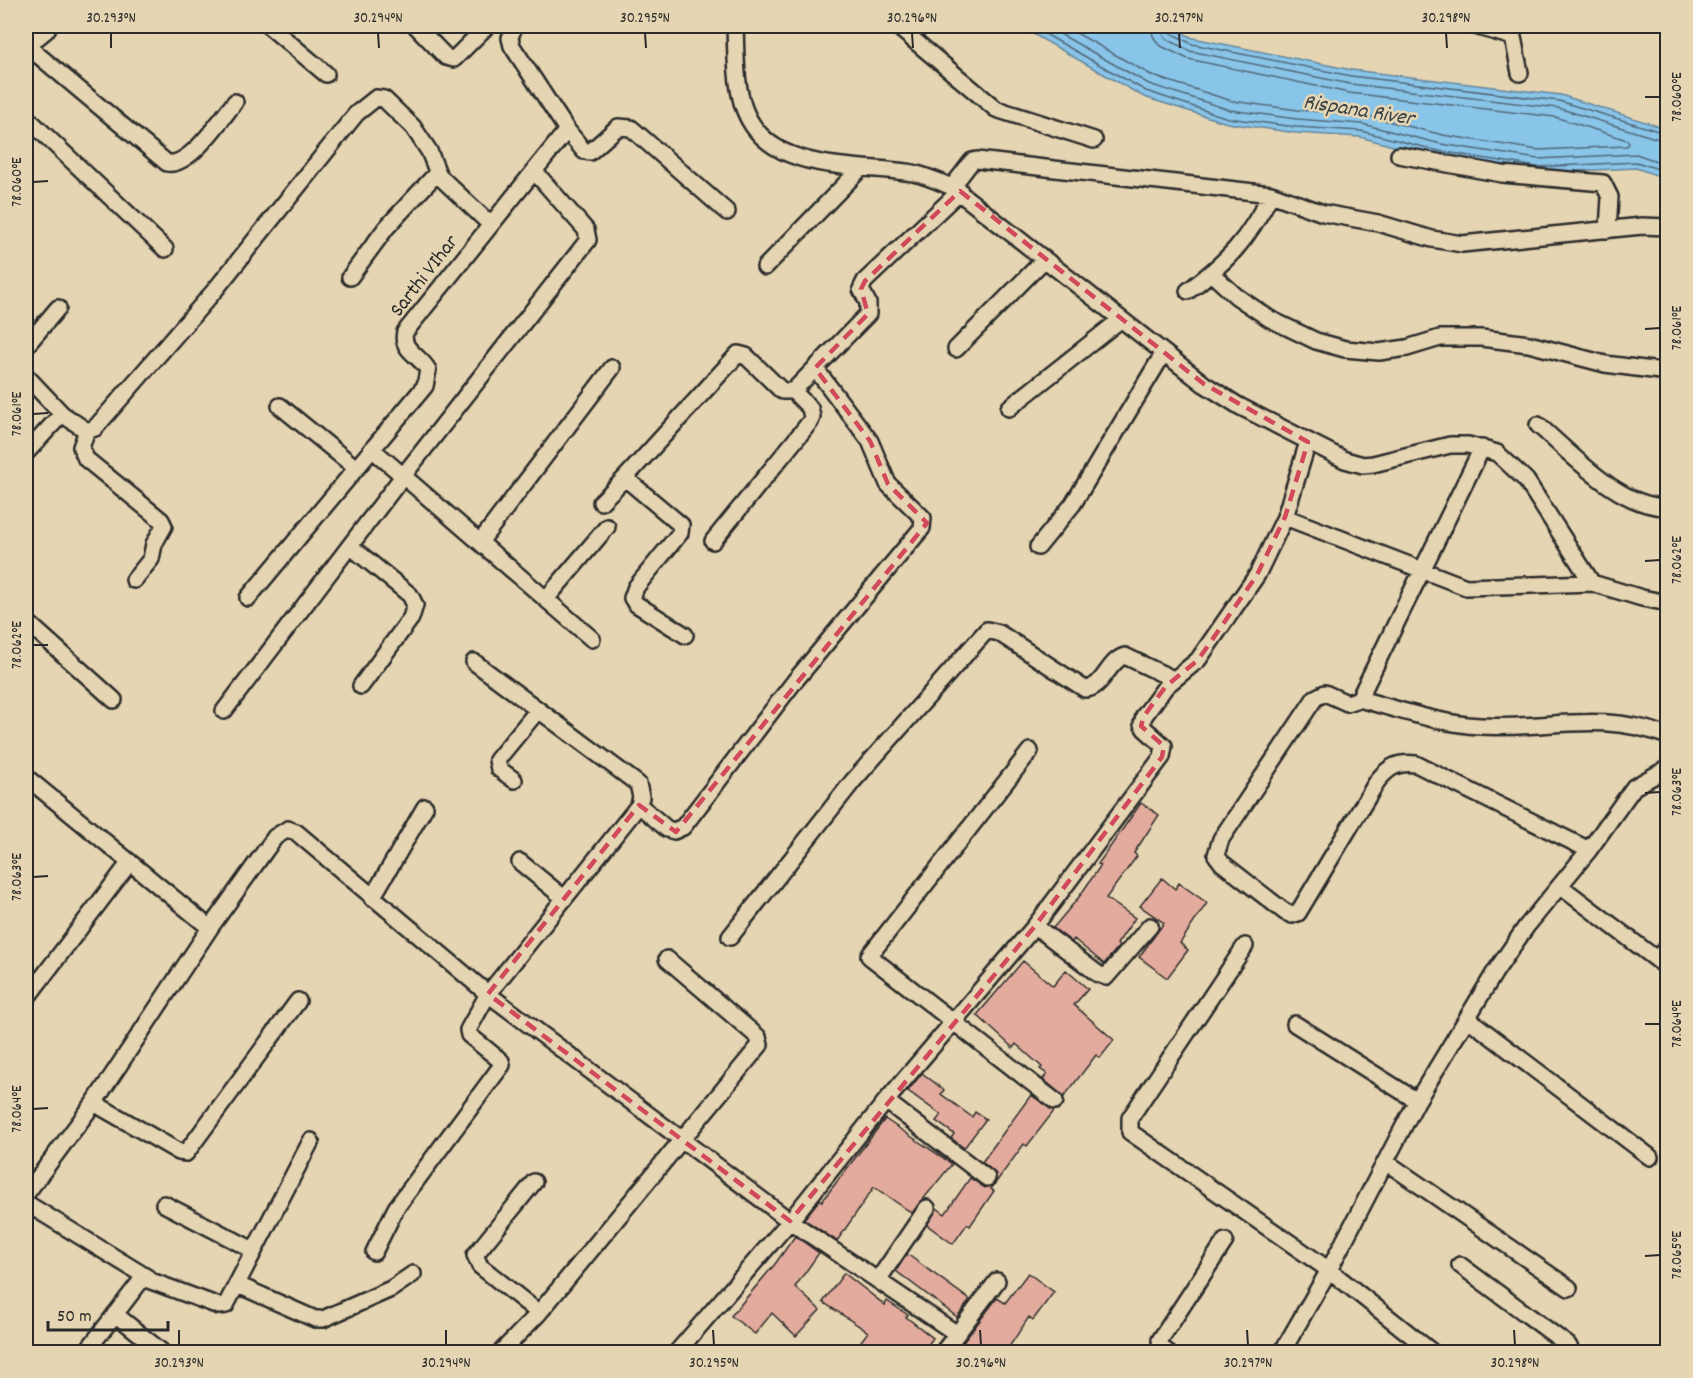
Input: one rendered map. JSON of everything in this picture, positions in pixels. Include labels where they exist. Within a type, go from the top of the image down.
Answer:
[{"type":"highway","points":[[26,39],[42,26]]},
{"type":"street","points":[[269,26],[326,74]]},
{"type":"street","points":[[416,26],[450,59],[458,56],[487,26]]},
{"type":"street","points":[[514,26],[510,38],[512,46],[567,130],[585,151],[590,152],[618,127],[631,128],[727,212]]},
{"type":"street","points":[[735,26],[740,94],[746,113],[757,130],[774,146],[792,156],[819,164],[915,173],[956,189],[1163,354],[1223,396],[1308,442],[1363,465],[1450,445],[1482,448],[1497,453],[1527,480],[1592,583]]},
{"type":"street","points":[[897,26],[996,109],[1094,140]]},
{"type":"street","points":[[1475,26],[1513,37],[1520,73]]},
{"type":"street","points":[[26,45],[167,163],[174,164],[187,159],[235,102]]},
{"type":"street","points":[[134,580],[151,559],[154,544],[164,526],[145,507],[86,459],[81,447],[87,431],[95,428],[215,290],[371,99],[384,99],[413,127],[429,151],[437,173],[490,224]]},
{"type":"street","points":[[26,117],[165,249]]},
{"type":"street","name":"Sarthi VIhar","points":[[248,598],[428,379],[425,365],[404,341],[405,333],[567,130]]},
{"type":"street","points":[[1399,155],[1502,174],[1603,183],[1610,197],[1608,230]]},
{"type":"street","points":[[793,391],[867,314],[868,303],[861,289],[865,282],[956,189],[972,161],[981,160],[1271,194],[1323,213],[1378,223],[1432,239],[1462,244],[1649,225],[1668,227]]},
{"type":"street","points":[[765,267],[861,168]]},
{"type":"street","points":[[224,711],[403,476],[588,240],[586,230],[535,172]]},
{"type":"street","points":[[350,277],[386,228],[437,173]]},
{"type":"street","points":[[1188,291],[1240,247],[1271,194]]},
{"type":"street","points":[[956,349],[1044,260]]},
{"type":"street","points":[[1211,273],[1236,296],[1270,319],[1316,341],[1345,350],[1379,352],[1407,348],[1440,338],[1481,338],[1529,344],[1605,364],[1668,372]]},
{"type":"street","points":[[26,346],[58,308]]},
{"type":"street","points":[[1010,408],[1120,320]]},
{"type":"street","points":[[601,502],[738,354],[746,356],[782,391],[793,391],[810,408],[812,417],[810,423],[713,541]]},
{"type":"street","points":[[1038,547],[1073,504],[1163,354]]},
{"type":"street","points":[[480,542],[612,368]]},
{"type":"street","points":[[639,805],[667,829],[674,831],[683,827],[794,682],[922,528],[923,518],[888,484],[870,441],[815,368]]},
{"type":"street","points":[[26,376],[62,414],[87,431]]},
{"type":"street","points":[[280,406],[356,468]]},
{"type":"street","points":[[26,453],[62,414]]},
{"type":"street","points":[[1538,425],[1622,494],[1644,505],[1668,507]]},
{"type":"street","points":[[677,1353],[1035,926],[1162,757],[1164,746],[1145,729],[1143,720],[1173,679],[1198,660],[1257,575],[1285,517],[1308,442]]},
{"type":"street","points":[[1359,699],[1482,448]]},
{"type":"street","points":[[372,449],[592,639]]},
{"type":"street","points":[[625,478],[679,522],[681,529],[636,587],[632,598],[636,604],[685,635]]},
{"type":"street","points":[[1285,517],[1454,583],[1476,587],[1592,583],[1668,603]]},
{"type":"street","points":[[546,599],[607,527]]},
{"type":"street","points":[[350,546],[410,596],[415,605],[411,618],[362,686]]},
{"type":"street","points":[[26,621],[114,700]]},
{"type":"street","points":[[730,937],[853,781],[987,630],[999,633],[1084,689],[1094,687],[1117,660],[1125,656],[1173,679]]},
{"type":"street","points":[[374,1252],[396,1208],[502,1065],[501,1061],[469,1035],[468,1030],[488,994],[639,805],[641,797],[638,784],[474,662]]},
{"type":"street","points":[[1589,850],[1416,764],[1404,762],[1388,769],[1378,780],[1298,913],[1292,915],[1285,912],[1216,855],[1217,846],[1316,698],[1324,693],[1347,703],[1359,699],[1471,726],[1590,720],[1623,724],[1668,736]]},
{"type":"street","points":[[514,780],[499,769],[497,760],[538,710]]},
{"type":"street","points":[[1030,751],[869,953],[871,959],[1055,1101]]},
{"type":"street","points":[[1282,1353],[1329,1270],[1417,1101],[1526,927],[1589,850],[1634,787],[1668,768]]},
{"type":"street","points":[[26,777],[210,928]]},
{"type":"street","points":[[372,898],[425,807]]},
{"type":"street","points":[[26,1194],[94,1103],[210,928],[275,837],[288,829],[296,832],[488,994],[790,1221],[957,1334]]},
{"type":"street","points":[[26,999],[130,862]]},
{"type":"street","points":[[520,862],[564,898]]},
{"type":"street","points":[[1560,886],[1662,964],[1668,947]]},
{"type":"street","points":[[1035,926],[1098,974],[1106,977],[1150,926]]},
{"type":"street","points":[[1245,946],[1130,1118],[1129,1128],[1133,1136],[1329,1270],[1432,1353]]},
{"type":"street","points":[[501,1353],[539,1313],[759,1048],[760,1042],[667,959]]},
{"type":"street","points":[[94,1103],[180,1152],[186,1153],[298,1001]]},
{"type":"street","points":[[1467,1018],[1650,1157]]},
{"type":"street","points":[[1295,1024],[1417,1101]]},
{"type":"street","points":[[886,1101],[987,1178]]},
{"type":"street","points":[[26,1203],[148,1278],[221,1306],[228,1303],[238,1285],[253,1250],[311,1141]]},
{"type":"street","points":[[1386,1162],[1569,1288]]},
{"type":"street","points":[[534,1182],[475,1255],[480,1266],[539,1313]]},
{"type":"street","points":[[164,1204],[253,1250]]},
{"type":"street","points":[[878,1280],[927,1208]]},
{"type":"street","points":[[1167,1353],[1161,1347],[1160,1340],[1225,1241]]},
{"type":"street","points":[[1460,1265],[1568,1345],[1572,1353]]},
{"type":"street","points":[[238,1285],[315,1319],[323,1319],[391,1289],[413,1274]]},
{"type":"street","points":[[86,1353],[141,1280],[148,1278]]},
{"type":"street","points":[[943,1353],[997,1281]]},
{"type":"street","points":[[115,1314],[162,1353]]},
{"type":"highlighted area","points":[[960,191],[1204,384],[1308,442],[1285,517],[1257,575],[1198,660],[1166,686],[1144,716],[1141,726],[1164,746],[1162,757],[1035,926],[790,1221],[488,994],[639,805],[676,832],[927,523],[888,484],[870,441],[815,368],[868,314],[861,289],[865,281]]},
{"type":"water","name":"Rispana River","points":[[1019,26],[1169,26],[1193,38],[1352,70],[1561,95],[1667,129],[1667,179],[1636,168],[1537,173],[1415,152],[1360,137],[1296,133],[1227,123],[1144,97]]},
{"type":"building","points":[[1141,803],[1159,815],[1134,853],[1137,856],[1106,898],[1135,918],[1117,944],[1119,946],[1104,964],[1074,939],[1072,942],[1053,928],[1079,897],[1101,865],[1098,864]]},
{"type":"building","points":[[1162,878],[1175,889],[1179,883],[1207,903],[1180,943],[1188,950],[1167,978],[1139,957],[1164,923],[1140,906]]},
{"type":"building","points":[[1023,961],[1053,986],[1066,970],[1088,989],[1074,1005],[1114,1040],[1100,1058],[1096,1055],[1064,1097],[1043,1079],[1047,1074],[1040,1069],[1042,1067],[1016,1044],[1013,1048],[977,1015]]},
{"type":"building","points":[[922,1073],[944,1090],[941,1094],[972,1117],[975,1112],[986,1119],[964,1148],[951,1138],[954,1134],[936,1121],[941,1115],[908,1091]]},
{"type":"building","points":[[1031,1095],[1054,1111],[1027,1146],[1024,1144],[991,1189],[994,1191],[970,1226],[967,1224],[953,1244],[927,1225],[937,1208],[945,1214],[970,1178],[985,1188],[994,1184],[996,1174],[982,1162]]},
{"type":"building","points":[[885,1119],[952,1164],[912,1213],[874,1187],[837,1241],[804,1219],[820,1199],[822,1201]]},
{"type":"building","points":[[795,1236],[819,1253],[795,1287],[820,1310],[796,1336],[772,1313],[755,1334],[731,1316],[775,1264]]},
{"type":"building","points":[[907,1254],[970,1300],[957,1317],[896,1271]]},
{"type":"building","points":[[844,1273],[885,1305],[887,1301],[908,1315],[906,1317],[933,1338],[922,1353],[852,1353],[868,1332],[823,1302]]},
{"type":"building","points":[[1028,1273],[1054,1292],[1033,1320],[1029,1317],[1005,1353],[955,1353],[997,1298],[1005,1303]]}]
